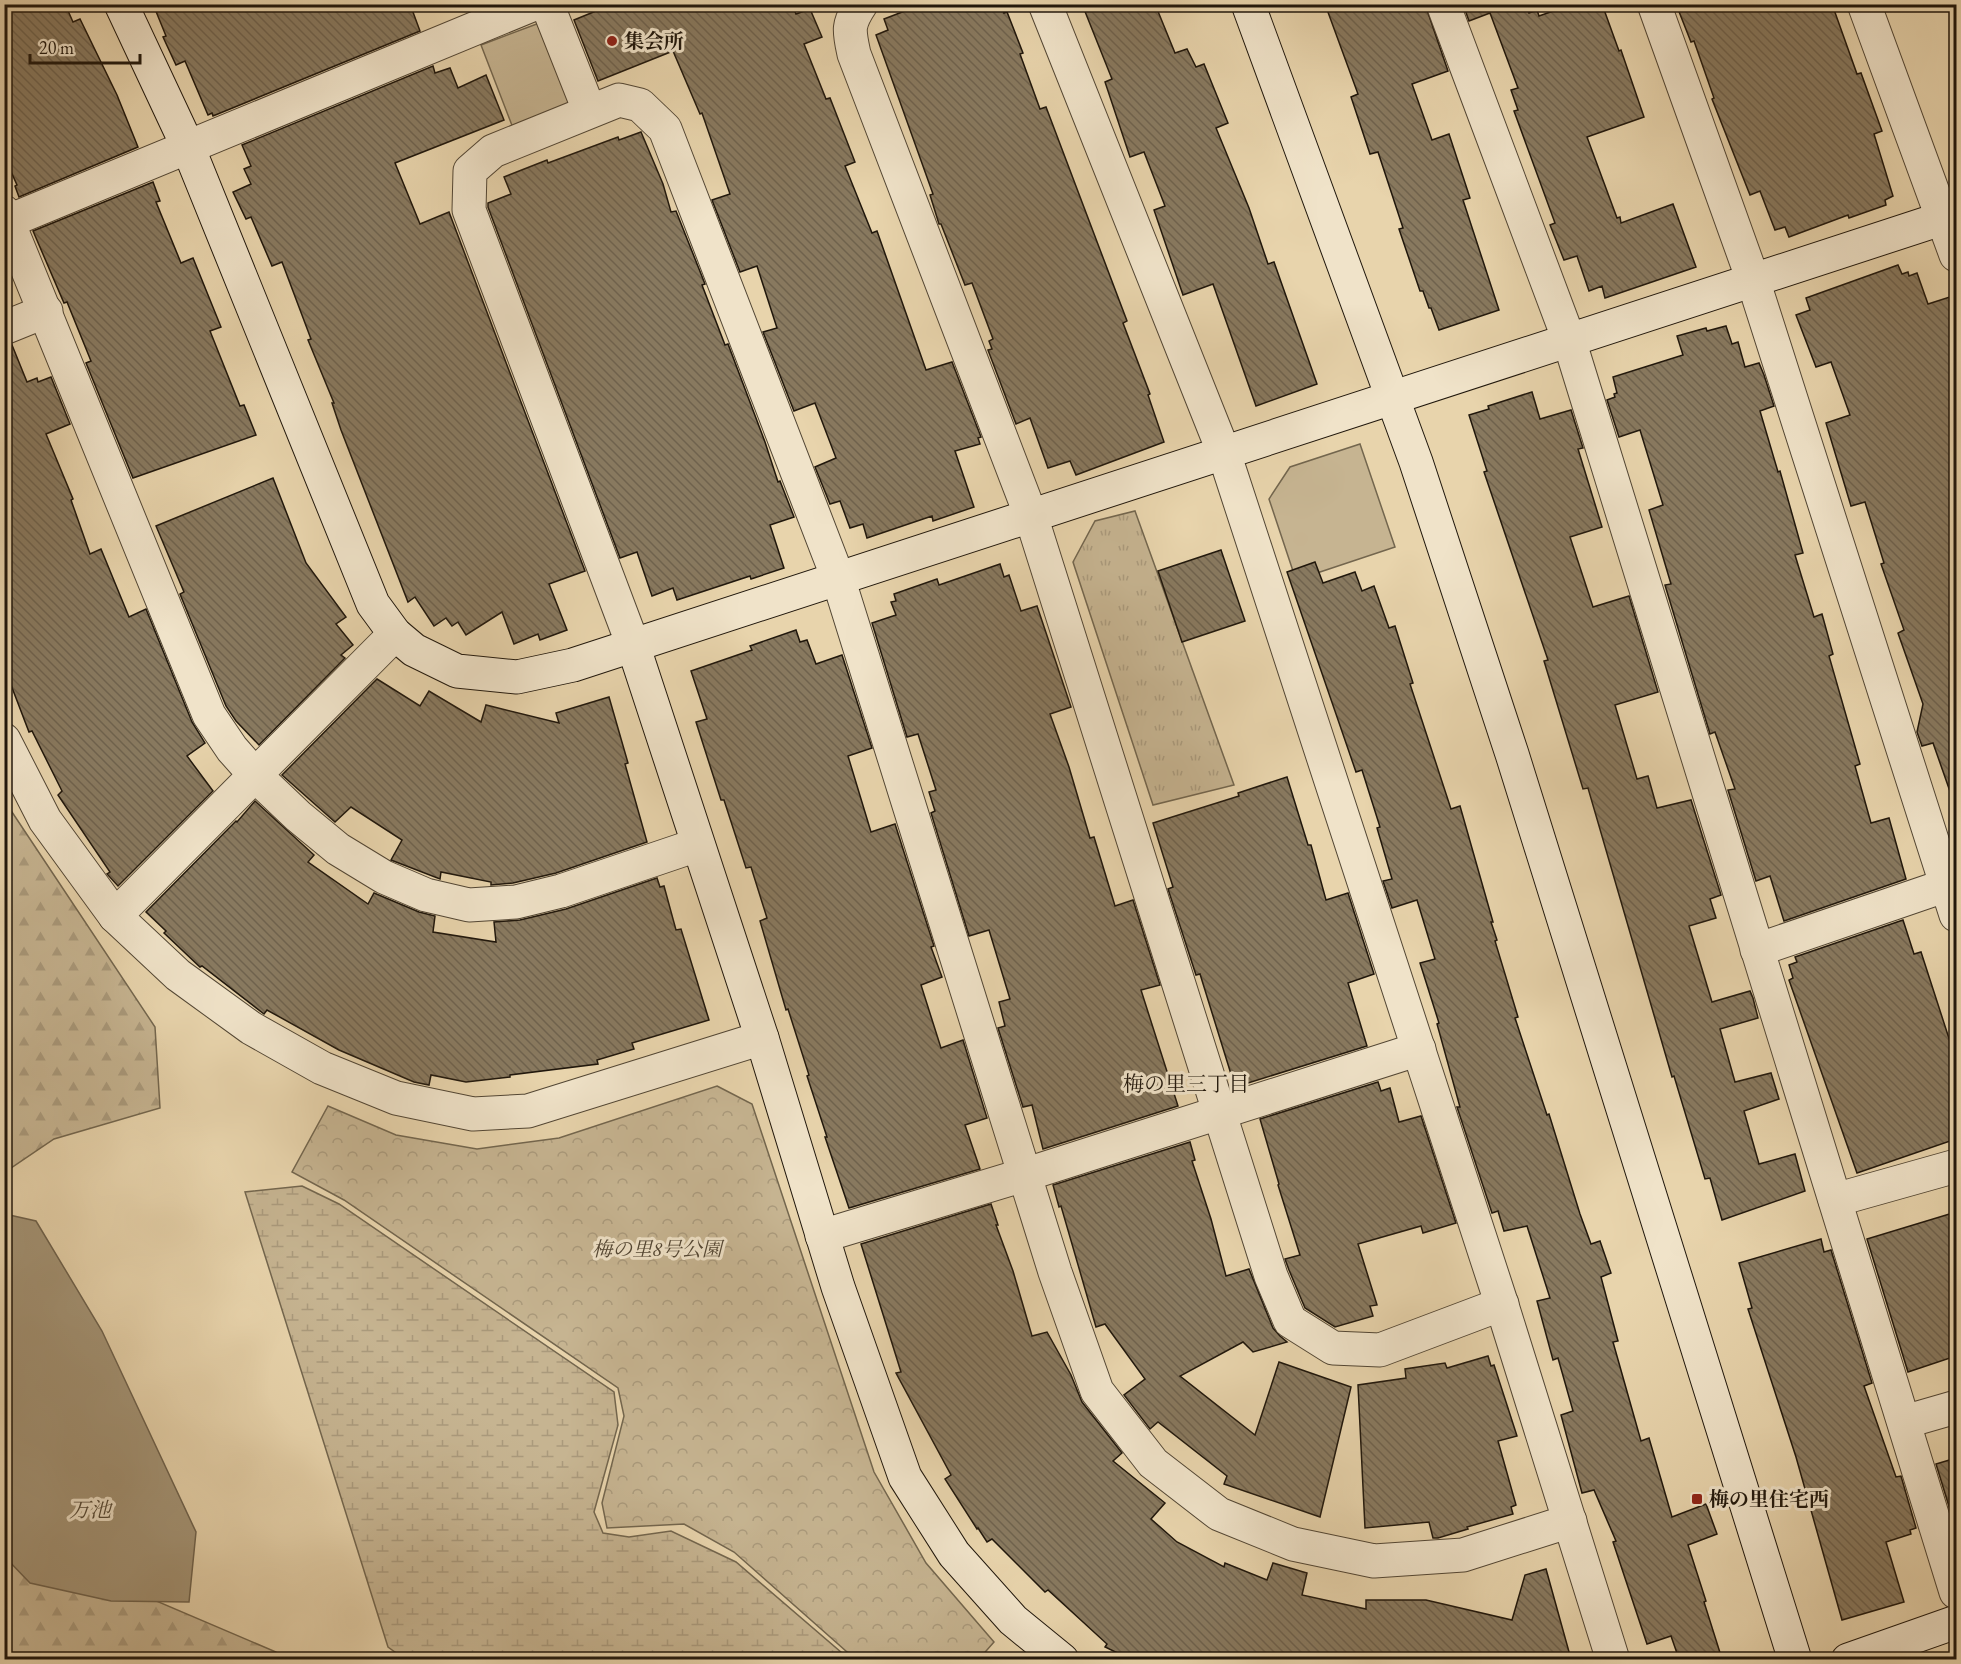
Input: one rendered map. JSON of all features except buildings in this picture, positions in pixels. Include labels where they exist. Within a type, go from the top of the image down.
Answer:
[{"type":"street","points":[[121,4],[188,147],[373,604],[395,634],[414,650],[457,670],[517,677],[573,665],[1950,216]]},
{"type":"street","points":[[534,4],[188,147],[7,216],[209,715],[232,749],[256,776],[314,829],[338,849],[384,877],[426,895],[469,905],[516,902],[561,891],[697,845]]},
{"type":"street","points":[[547,4],[589,110]]},
{"type":"street","points":[[861,4],[852,18],[850,33],[854,54],[1031,516],[1271,1276],[1290,1321],[1333,1348],[1380,1350],[1502,1304]]},
{"type":"street","points":[[1045,4],[1224,453],[1502,1304],[1613,1659]]},
{"type":"street","points":[[1248,4],[1393,398],[1512,754],[1795,1659]]},
{"type":"street","points":[[1443,4],[1569,340],[1956,1592]]},
{"type":"street","points":[[1654,4],[1753,280],[1952,900],[1757,950]]},
{"type":"street","points":[[1864,4],[1950,216],[1956,255]]},
{"type":"street","points":[[1062,1659],[1013,1620],[954,1554],[905,1477],[838,1287],[762,1038],[633,645],[470,210],[470,171],[493,151],[589,110],[619,100],[640,105],[665,129],[838,578],[1024,1175],[1097,1391],[1153,1463],[1219,1514],[1293,1545],[1374,1561],[1463,1555],[1570,1521]]},
{"type":"street","points":[[4,328],[46,311]]},
{"type":"street","points":[[115,916],[395,634]]},
{"type":"street","points":[[4,740],[45,820],[115,916],[178,975],[251,1028],[322,1068],[396,1098],[473,1114],[528,1111],[762,1038]]},
{"type":"street","points":[[822,1236],[1024,1175],[1419,1049]]},
{"type":"street","points":[[1835,1200],[1956,1166]]},
{"type":"street","points":[[1904,1422],[1956,1407]]},
{"type":"street","points":[[1848,1659],[1956,1622]]},
{"type":"green space","points":[[542,22],[574,104],[513,128],[481,45]]},
{"type":"green space","points":[[1360,444],[1395,547],[1296,580],[1269,499],[1290,467]]},
{"type":"green space","points":[[1135,511],[1234,785],[1153,805],[1073,562],[1095,521]]},
{"type":"green space","points":[[4,800],[155,1027],[160,1108],[54,1139],[5,1172]]},
{"type":"green space","name":"梅の里8号公園","points":[[717,1086],[752,1104],[874,1472],[926,1563],[994,1642],[979,1659],[855,1659],[734,1552],[684,1524],[607,1528],[602,1503],[624,1416],[618,1388],[344,1200],[292,1172],[328,1106],[396,1135],[477,1149],[559,1138]]},
{"type":"green space","points":[[302,1186],[339,1204],[614,1392],[618,1425],[594,1512],[603,1533],[629,1537],[671,1531],[736,1562],[849,1659],[406,1660],[388,1647],[245,1192]]},
{"type":"green space","points":[[4,1536],[276,1652],[277,1659],[5,1659]]},
{"type":"water","name":"万池","points":[[5,1214],[36,1221],[102,1331],[196,1532],[189,1602],[111,1601],[30,1583],[5,1557]]},
{"type":"place","name":"集会所","points":[[612,41]]},
{"type":"place","name":"梅の里住宅西","points":[[1697,1499]]},
{"type":"district","name":"梅の里三丁目","points":[[1186,1083]]}]
